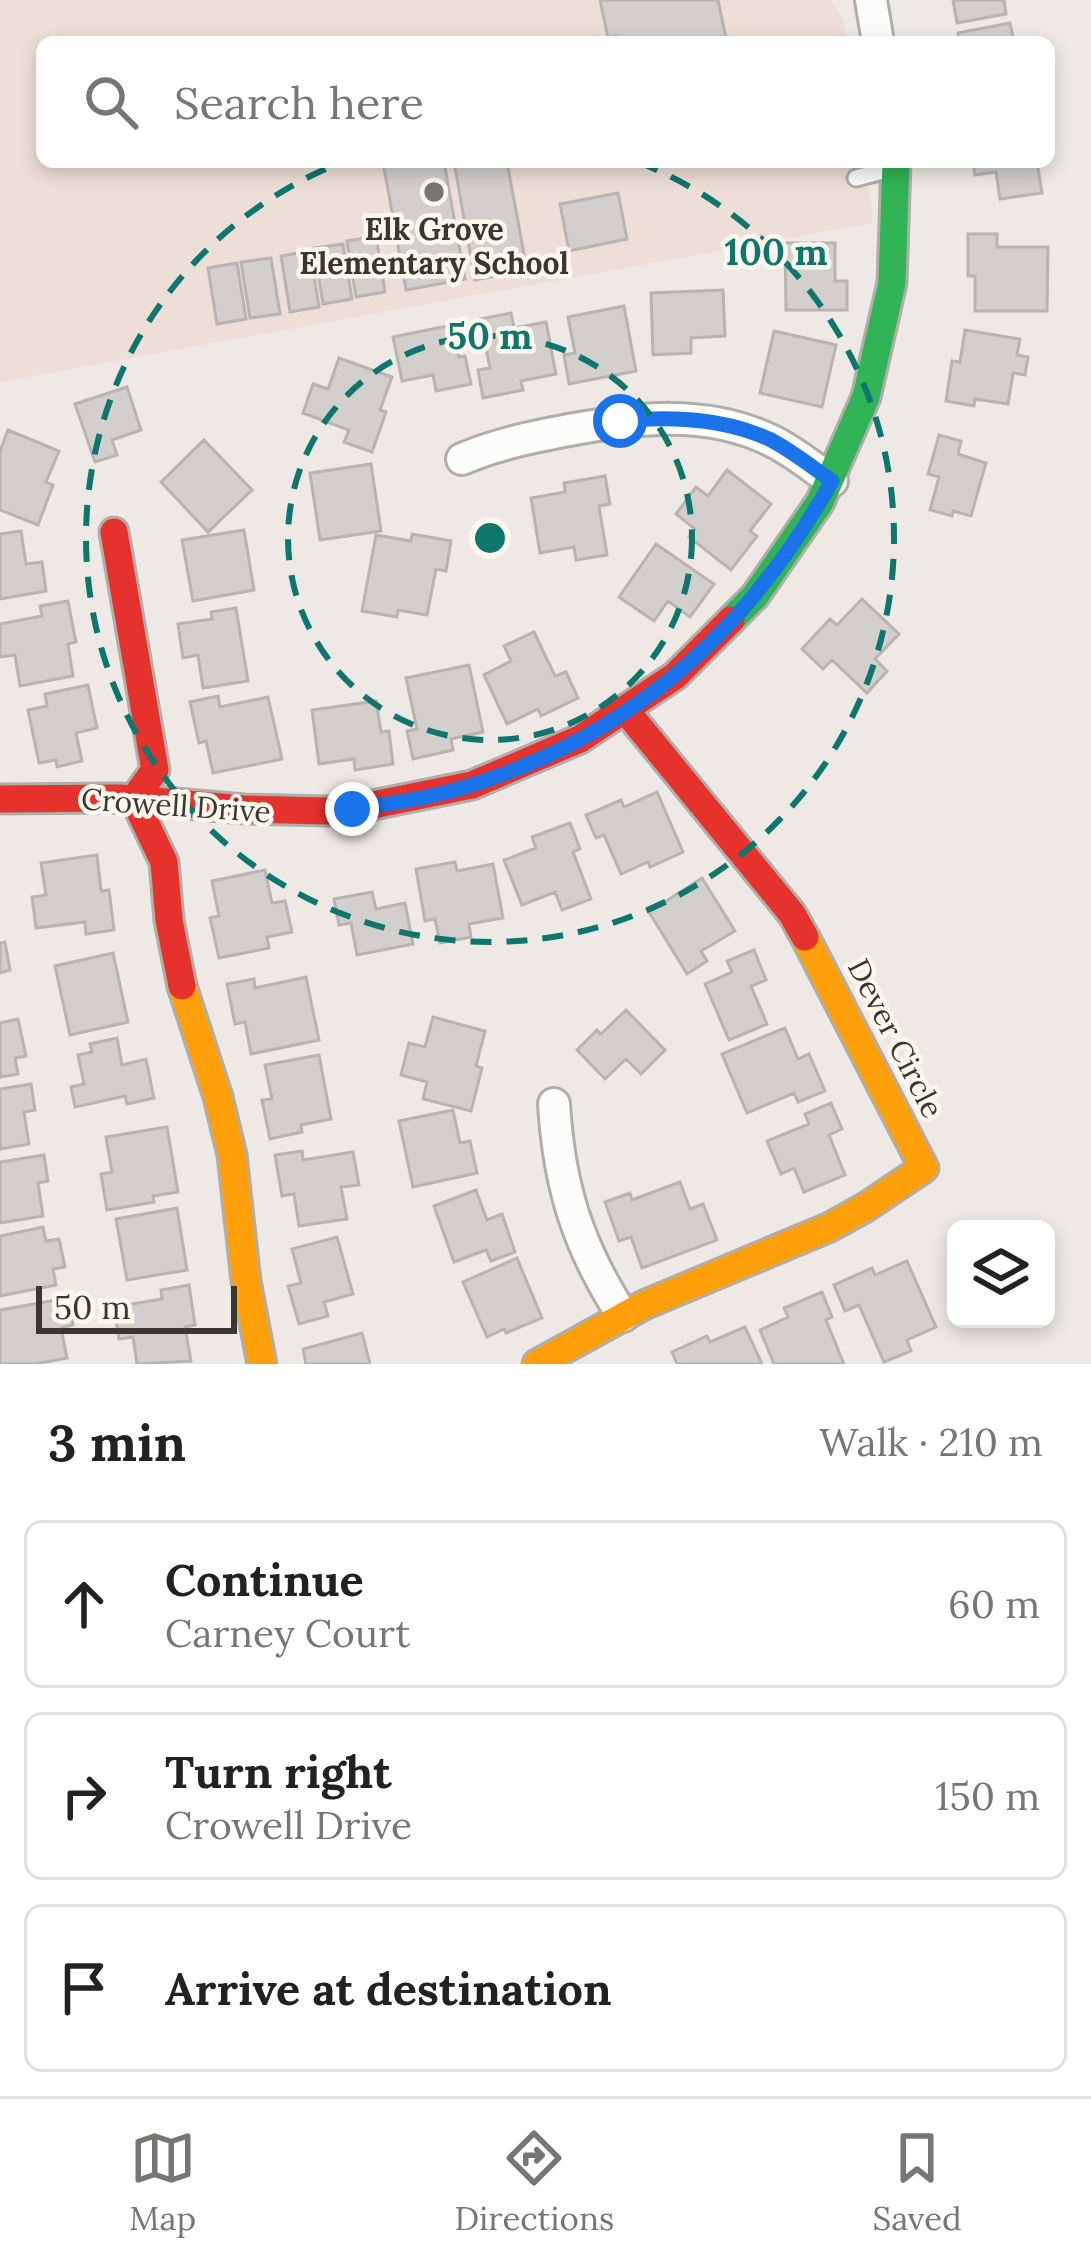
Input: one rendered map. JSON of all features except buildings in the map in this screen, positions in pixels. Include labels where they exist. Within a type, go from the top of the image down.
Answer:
[{"type":"street","points":[[872,0],[877,36]]},
{"type":"street","name":"Crowell Drive","points":[[0,799],[134,799],[288,812],[352,809],[476,784],[535,761],[627,712],[725,630],[804,531],[832,481],[871,387],[886,325],[897,231],[896,168]]},
{"type":"street","points":[[462,459],[516,440],[620,421],[682,418],[728,426],[772,441],[832,481]]},
{"type":"street","points":[[113,532],[155,770],[134,799],[164,862],[178,976],[232,1155],[246,1281],[262,1364]]},
{"type":"street","name":"Dever Circle","points":[[537,1364],[623,1316],[830,1227],[924,1168],[824,967],[792,914],[627,712]]},
{"type":"street","points":[[554,1104],[568,1204],[590,1262],[623,1316]]},
{"type":"lane","points":[[856,178],[887,168]]},
{"type":"shaded area","name":"Elk Grove Elementary School","points":[[0,0],[831,0],[844,22],[846,36],[36,36],[36,168],[866,168],[873,223],[0,382]]},
{"type":"traffic: fast","points":[[731,620],[755,596],[820,502],[866,397],[892,283],[896,168]]},
{"type":"traffic: slow","points":[[537,1364],[644,1305],[830,1227],[924,1168],[805,937]]},
{"type":"traffic: slow","points":[[182,986],[232,1155],[246,1281],[262,1364]]},
{"type":"traffic: jam","points":[[114,532],[155,770],[134,799],[164,862],[182,986]]},
{"type":"traffic: jam","points":[[0,799],[119,798],[326,811],[472,785],[580,739],[675,676],[731,620]]},
{"type":"traffic: jam","points":[[627,712],[792,914],[805,937]]},
{"type":"place","name":"Elk Grove Elementary School","points":[[434,192]]},
{"type":"route","points":[[352,809],[476,784],[535,761],[627,712],[725,630],[804,531],[832,481],[772,441],[744,430],[682,418],[620,421]]}]
